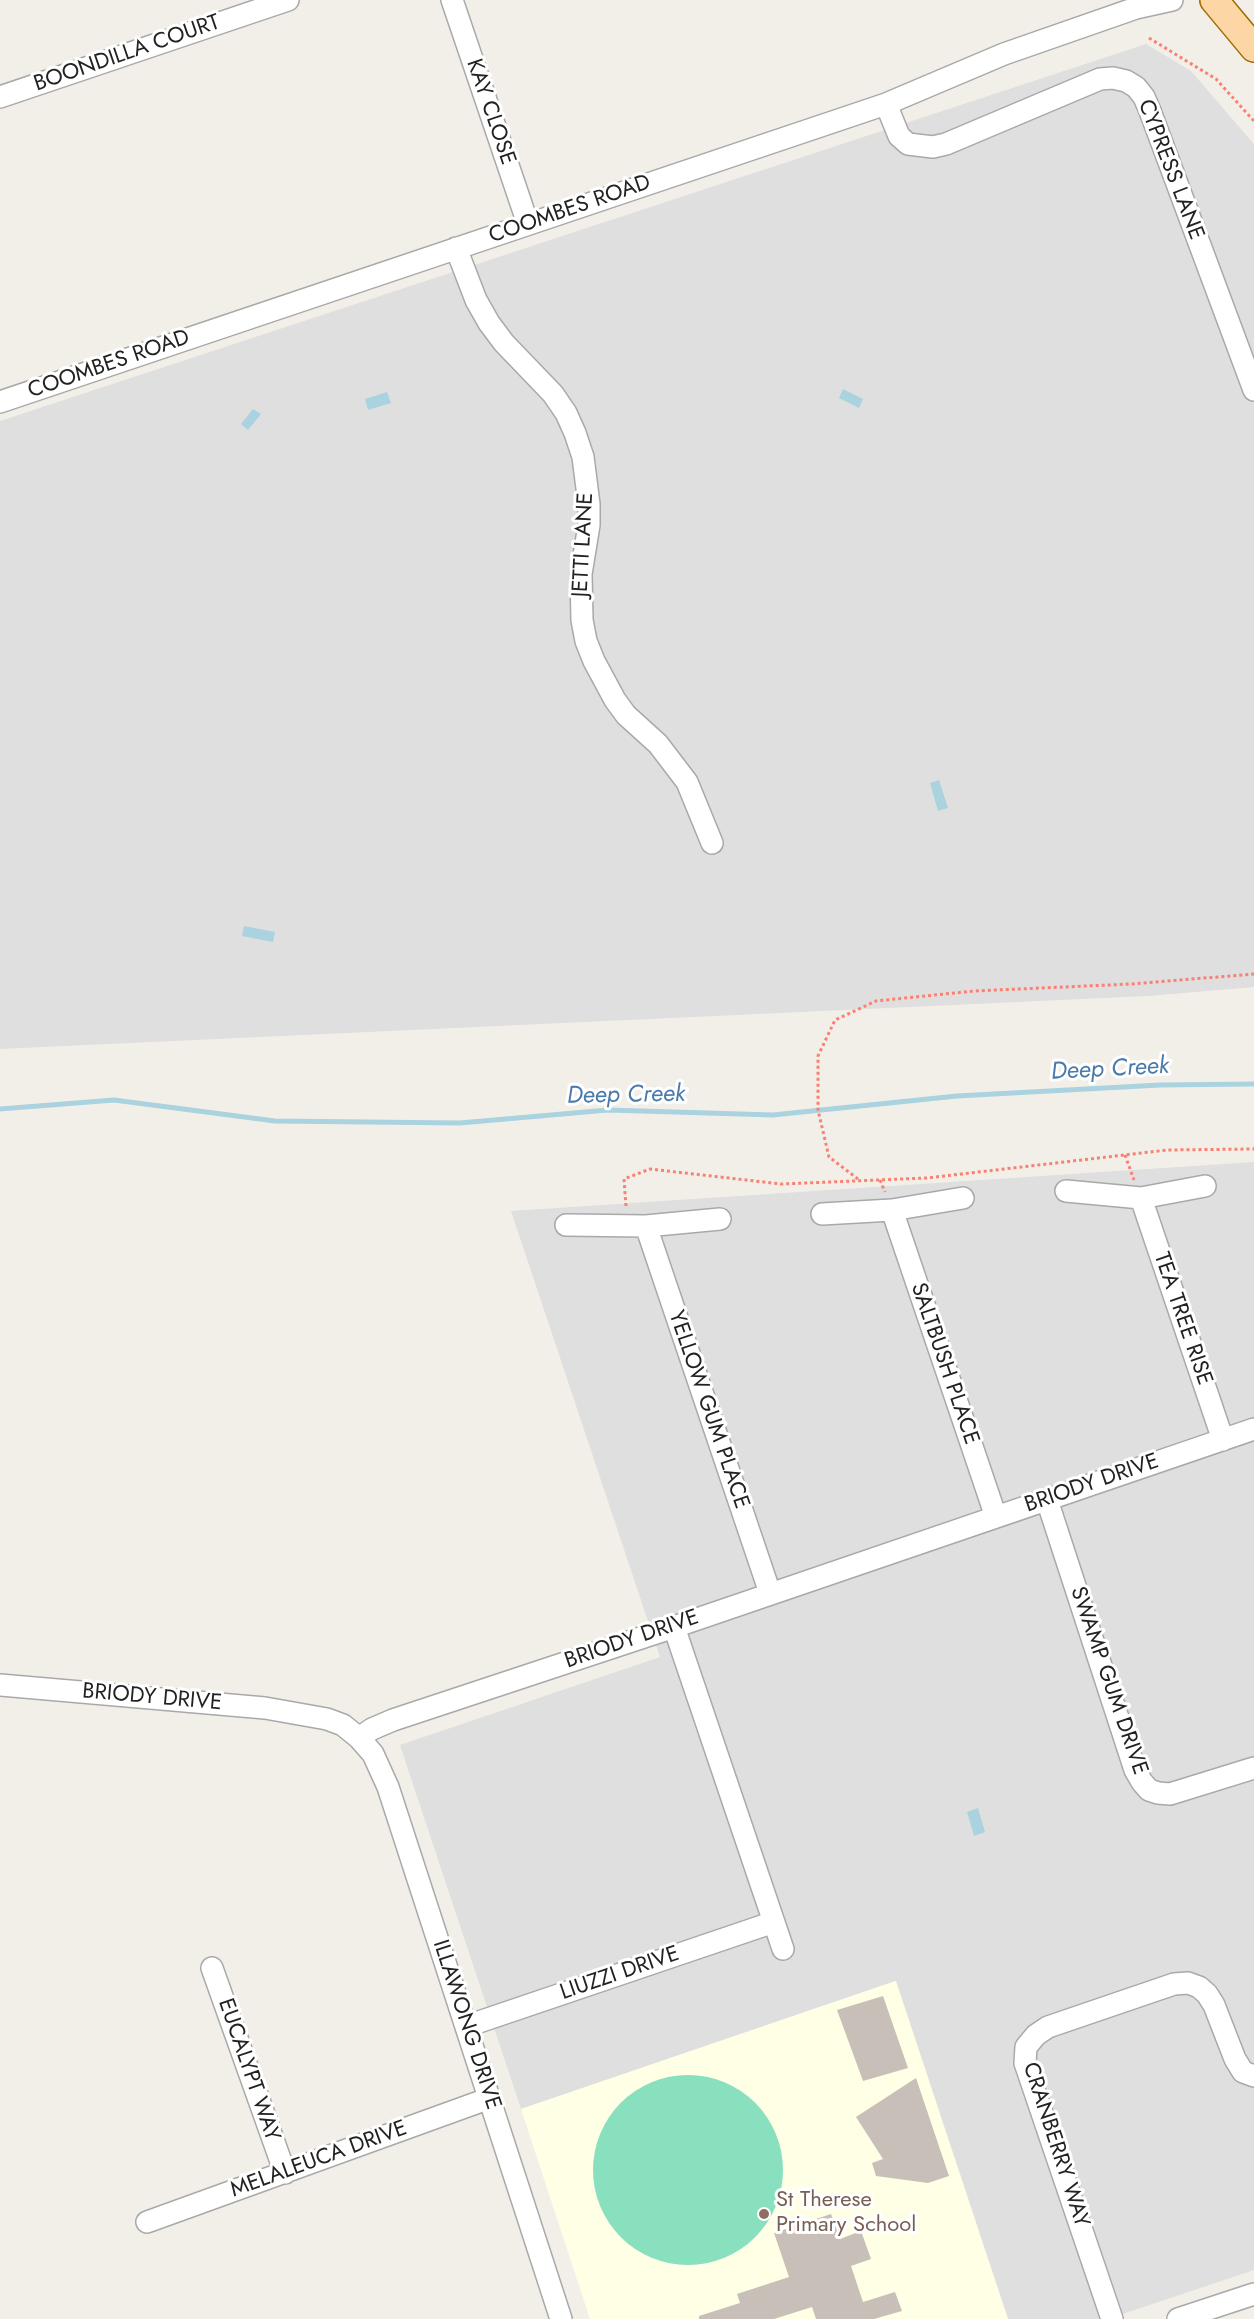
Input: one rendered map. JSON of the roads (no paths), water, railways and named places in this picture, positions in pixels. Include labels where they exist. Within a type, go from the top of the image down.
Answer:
[{"type":"main road","points":[[1214,0],[1254,48]]},
{"type":"street","name":"BOONDILLA COURT","points":[[0,97],[288,0]]},
{"type":"street","name":"KAY CLOSE","points":[[452,0],[528,224]]},
{"type":"street","name":"COOMBES ROAD","points":[[0,402],[886,104],[1004,54],[1139,4],[1172,0]]},
{"type":"street","name":"CYPRESS LANE","points":[[886,104],[899,136],[908,144],[933,147],[946,144],[1100,79],[1113,78],[1126,81],[1136,87],[1144,97],[1150,111],[1254,390]]},
{"type":"street","name":"JETTI LANE","points":[[456,248],[476,300],[489,323],[504,343],[553,394],[566,413],[575,433],[586,473],[589,504],[580,597],[586,640],[594,661],[615,700],[658,744],[687,782],[712,843]]},
{"type":"street","points":[[1066,1191],[1142,1198],[1205,1186]]},
{"type":"street","points":[[822,1214],[892,1210],[963,1198]]},
{"type":"street","name":"TEA TREE RISE","points":[[1142,1198],[1223,1440]]},
{"type":"street","name":"SALTBUSH PLACE","points":[[892,1210],[996,1517]]},
{"type":"street","points":[[566,1225],[637,1226],[720,1219]]},
{"type":"street","name":"YELLOW GUM PLACE","points":[[637,1226],[770,1593]]},
{"type":"street","name":"BRIODY DRIVE","points":[[0,1685],[275,1709],[327,1719],[343,1725],[358,1738],[372,1728],[393,1720],[674,1627],[1254,1429]]},
{"type":"street","name":"SWAMP GUM DRIVE","points":[[1047,1500],[1135,1770],[1142,1782],[1149,1790],[1158,1794],[1170,1794],[1254,1767]]},
{"type":"street","points":[[674,1627],[783,1949]]},
{"type":"street","name":"ILLAWONG DRIVE","points":[[358,1738],[373,1754],[388,1787],[561,2319]]},
{"type":"street","name":"LIUZZI DRIVE","points":[[466,2026],[774,1922]]},
{"type":"street","name":"EUCALYPT WAY","points":[[212,1968],[285,2173]]},
{"type":"street","name":"CRANBERRY WAY","points":[[1112,2319],[1025,2062],[1026,2047],[1036,2035],[1048,2027],[1174,1984],[1188,1983],[1199,1987],[1207,1994],[1214,2005],[1235,2059],[1243,2072],[1254,2076]]},
{"type":"street","name":"MELALEUCA DRIVE","points":[[147,2222],[490,2098]]},
{"type":"street","points":[[1178,2319],[1254,2294]]},
{"type":"water","points":[[843,389],[863,399],[859,408],[839,398]]},
{"type":"water","points":[[387,392],[391,403],[368,410],[365,399]]},
{"type":"water","points":[[253,409],[261,414],[248,430],[241,424]]},
{"type":"water","points":[[939,780],[948,808],[938,811],[930,783]]},
{"type":"water","points":[[244,926],[275,932],[273,942],[242,936]]},
{"type":"water","points":[[978,1808],[985,1832],[974,1836],[967,1812]]},
{"type":"waterway","name":"Deep Creek","points":[[0,1109],[114,1100],[275,1121],[460,1123],[608,1110],[773,1115],[957,1096],[1160,1085],[1254,1084]]},
{"type":"place","name":"St Therese Primary School","points":[[764,2214]]}]
